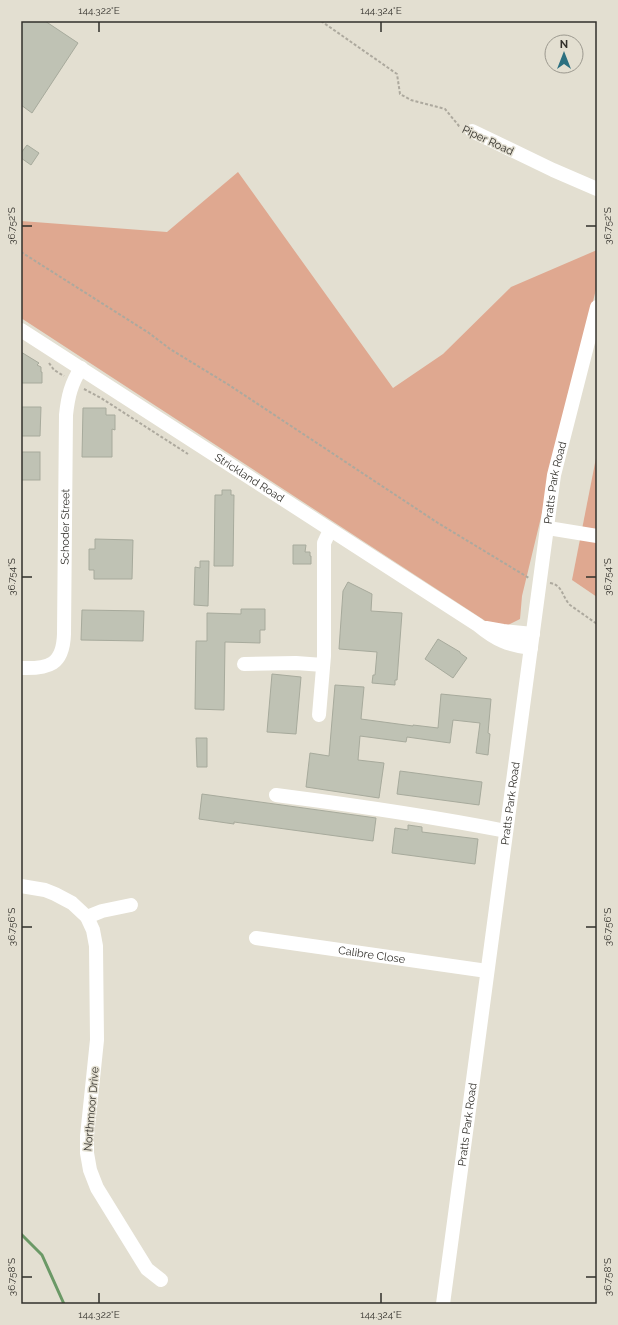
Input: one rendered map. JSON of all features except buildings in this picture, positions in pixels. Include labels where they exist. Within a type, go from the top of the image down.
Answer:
[{"type":"street","name":"Piper Road","points":[[472,131],[553,170],[597,189]]},
{"type":"street","name":"Pratts Park Road","points":[[442,1304],[554,475],[597,307]]},
{"type":"street","name":"Strickland Road","points":[[21,330],[478,625],[503,631],[532,641]]},
{"type":"street","name":"Schoder Street","points":[[26,668],[54,664],[60,655],[64,641],[66,415],[67,400],[73,382],[81,368]]},
{"type":"street","points":[[548,528],[597,536]]},
{"type":"street","points":[[319,715],[323,665],[324,543],[330,530]]},
{"type":"street","points":[[244,664],[296,663],[323,665]]},
{"type":"street","points":[[276,795],[364,806],[506,831]]},
{"type":"street","name":"Northmoor Drive","points":[[21,886],[36,888],[55,894],[72,903],[87,917],[93,930],[96,946],[97,1040],[87,1136],[88,1162],[93,1179],[142,1261],[147,1269],[161,1280]]},
{"type":"street","points":[[87,917],[102,910],[131,905]]},
{"type":"street","name":"Calibre Close","points":[[256,938],[487,971]]},
{"type":"path","name":"Piper Road","points":[[320,21],[397,74],[400,94],[411,100],[445,109],[459,126],[472,131]]},
{"type":"path","points":[[21,252],[149,333],[170,349],[229,385],[438,523],[526,576]]},
{"type":"path","points":[[44,360],[49,362],[54,370],[101,398],[188,454]]},
{"type":"path","points":[[540,581],[556,584],[566,601],[597,624]]},
{"type":"shaded area","points":[[238,172],[393,388],[443,354],[511,287],[597,250],[597,285],[522,596],[520,619],[508,625],[487,622],[21,318],[21,221],[167,232]]},
{"type":"shaded area","points":[[597,453],[597,597],[572,580]]},
{"type":"waterway","points":[[21,1234],[42,1255],[64,1304]]}]
